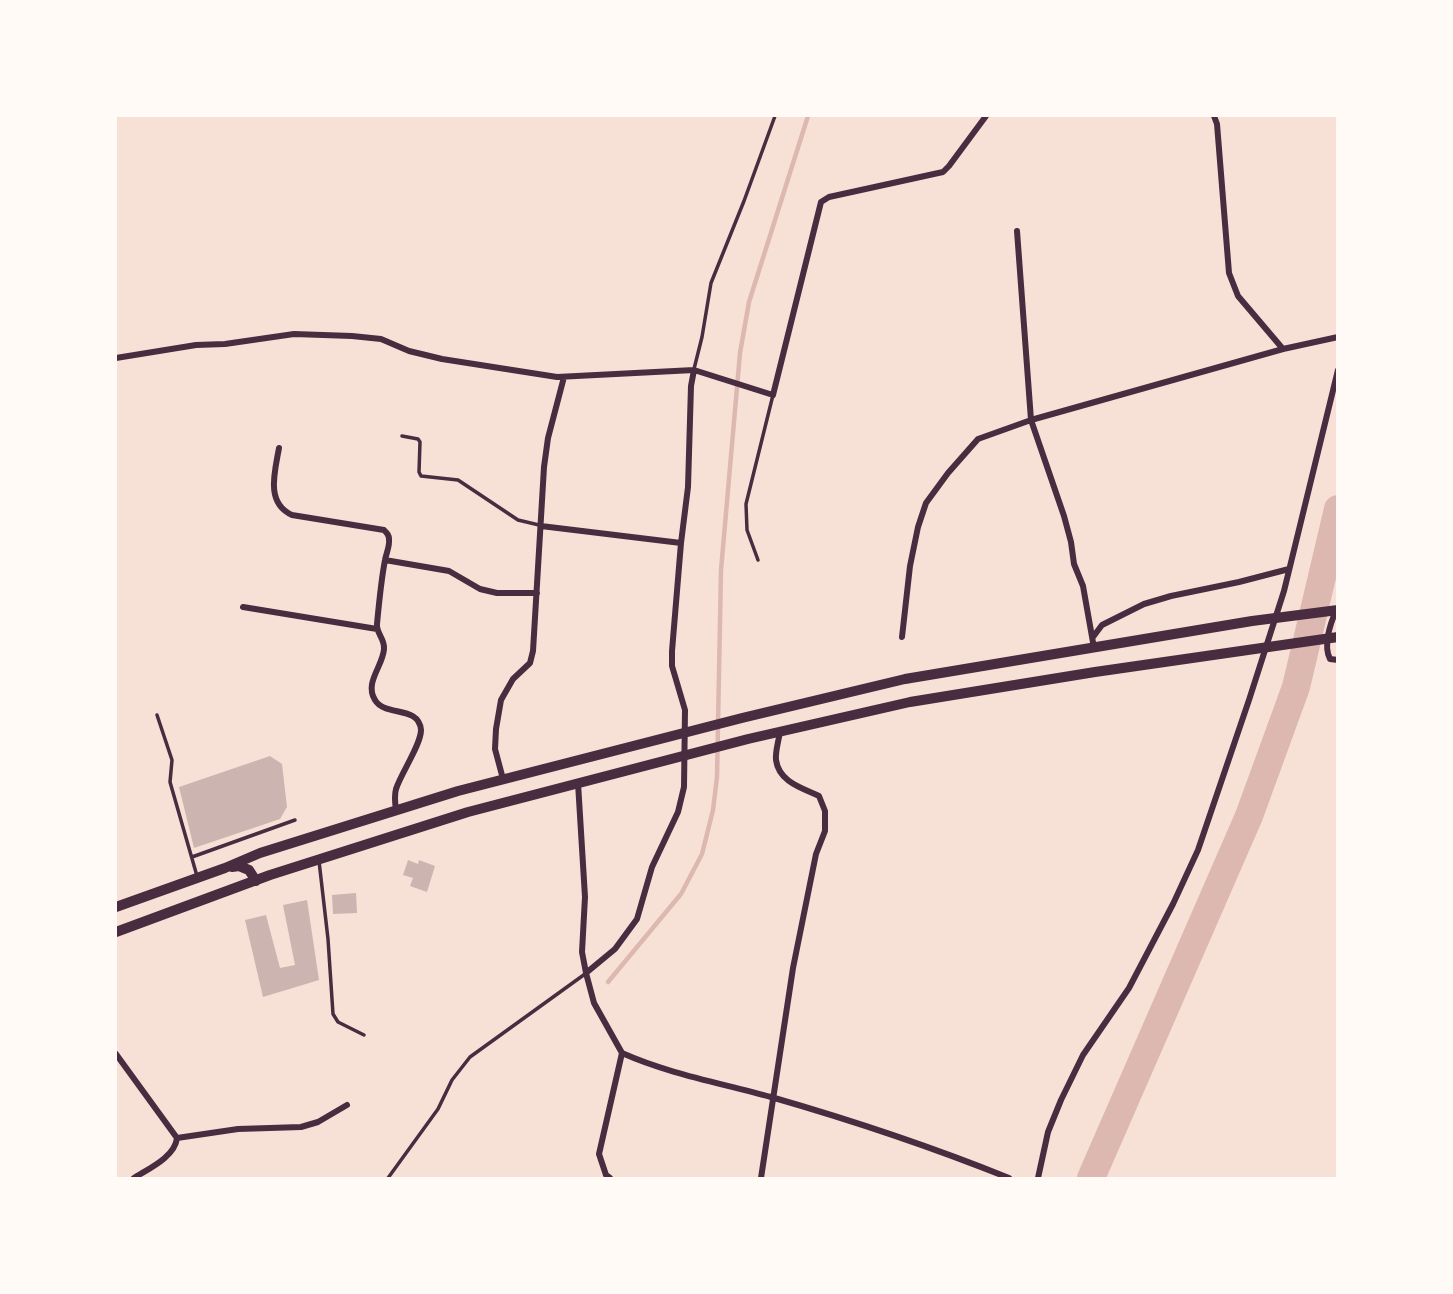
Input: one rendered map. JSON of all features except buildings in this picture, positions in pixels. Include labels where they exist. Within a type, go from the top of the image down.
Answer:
[{"type":"main road","points":[[116,907],[260,853],[458,790],[741,718],[905,679],[1093,643],[1338,608]]},
{"type":"main road","points":[[116,932],[319,859],[468,812],[780,731],[910,702],[1338,637]]},
{"type":"main road","points":[[225,868],[244,868],[252,873],[256,881]]},
{"type":"street","points":[[116,358],[196,345],[225,344],[293,334],[352,336],[381,339],[409,351],[442,359],[557,377],[694,370],[773,395],[821,202],[829,197],[943,172],[986,116]]},
{"type":"street","points":[[1214,116],[1217,124],[1229,273],[1238,296],[1283,349]]},
{"type":"street","points":[[1017,231],[1031,420],[1064,516],[1074,564],[1083,586],[1093,643]]},
{"type":"street","points":[[902,637],[910,566],[926,503],[978,439],[1031,420],[1283,349],[1338,337]]},
{"type":"street","points":[[586,973],[615,949],[637,919],[652,867],[678,812],[684,787],[685,710],[672,666],[688,487],[691,386],[694,370]]},
{"type":"street","points":[[1038,1178],[1048,1132],[1061,1100],[1083,1055],[1129,988],[1198,850],[1249,700],[1289,569],[1338,370]]},
{"type":"street","points":[[503,779],[495,749],[496,729],[501,701],[509,684],[530,663],[533,651],[544,467],[548,438],[564,377]]},
{"type":"street","points":[[279,448],[273,482],[278,505],[284,512],[384,530],[389,536],[377,629],[384,642],[384,650],[371,692],[381,707],[410,714],[416,718],[421,729],[396,789],[396,810]]},
{"type":"street","points":[[541,526],[681,543]]},
{"type":"street","points":[[385,560],[449,571],[480,589],[497,593],[537,593]]},
{"type":"street","points":[[1093,643],[1102,625],[1144,604],[1289,569]]},
{"type":"street","points":[[243,607],[377,629]]},
{"type":"street","points":[[1338,608],[1332,621],[1327,653],[1330,659],[1338,660]]},
{"type":"street","points":[[761,1178],[793,968],[816,854],[825,831],[825,811],[819,796],[789,782],[781,775],[776,760],[780,731]]},
{"type":"street","points":[[578,783],[585,897],[582,952],[594,1003],[622,1054],[662,1069],[773,1098],[882,1132],[1009,1178]]},
{"type":"street","points":[[116,1054],[177,1138],[176,1145],[167,1156],[134,1178]]},
{"type":"street","points":[[610,1178],[606,1175],[599,1154],[622,1054]]},
{"type":"street","points":[[177,1138],[238,1129],[301,1127],[318,1122],[347,1105]]},
{"type":"lane","points":[[694,370],[711,283],[775,116]]},
{"type":"lane","points":[[758,560],[747,530],[746,504],[773,395]]},
{"type":"lane","points":[[402,436],[418,439],[420,442],[421,476],[458,480],[518,520],[541,526]]},
{"type":"lane","points":[[157,715],[172,761],[170,782],[197,878]]},
{"type":"lane","points":[[192,857],[295,820]]},
{"type":"lane","points":[[319,859],[333,1014],[338,1022],[364,1035]]},
{"type":"lane","points":[[388,1178],[438,1109],[452,1080],[470,1057],[586,973]]},
{"type":"waterway","points":[[608,982],[681,894],[702,854],[713,810],[717,777],[721,570],[740,353],[749,302],[808,116]]},
{"type":"waterway","points":[[1091,1178],[1249,816],[1296,687],[1338,509]]}]
